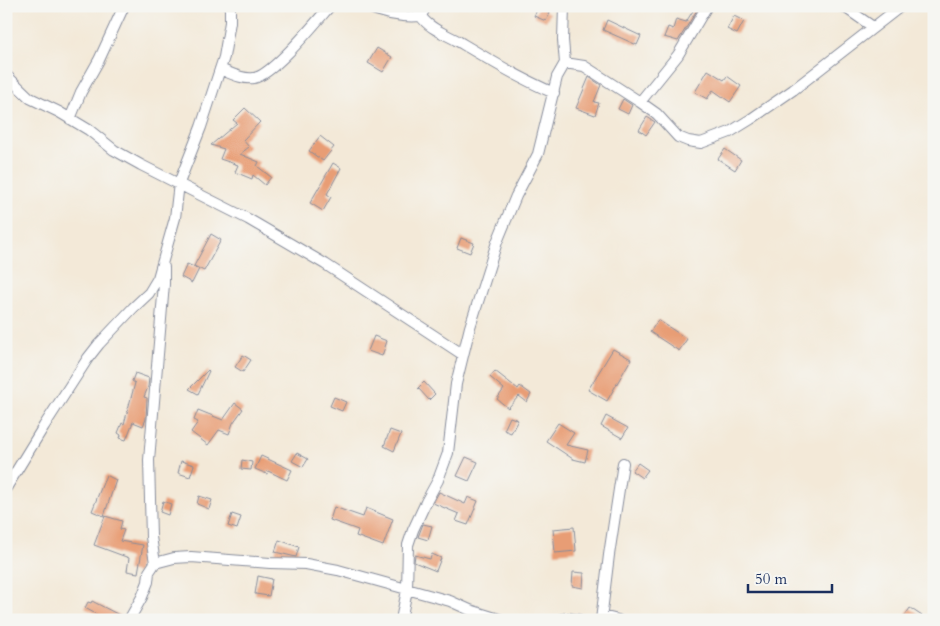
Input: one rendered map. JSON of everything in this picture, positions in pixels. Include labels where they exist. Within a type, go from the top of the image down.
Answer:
[{"type":"street","points":[[70,119],[81,92],[99,60],[124,6]]},
{"type":"street","points":[[6,488],[88,358],[126,315],[149,293],[158,278],[175,218],[179,183],[201,127],[220,68],[230,22],[230,6]]},
{"type":"street","points":[[220,68],[244,78],[254,78],[272,68],[330,6]]},
{"type":"street","points":[[365,6],[386,14],[407,17],[421,16]]},
{"type":"street","points":[[421,16],[426,6]]},
{"type":"street","points":[[401,620],[407,590],[408,545],[413,530],[438,480],[448,453],[456,384],[462,354],[497,242],[516,196],[538,154],[557,76],[565,63],[563,40],[564,6]]},
{"type":"street","points":[[640,102],[678,55],[707,6]]},
{"type":"street","points":[[843,6],[873,27]]},
{"type":"street","points":[[565,63],[584,66],[657,114],[678,137],[701,143],[730,132],[751,119],[793,90],[901,6]]},
{"type":"street","points":[[421,16],[424,21],[521,79],[554,93]]},
{"type":"street","points":[[6,75],[30,98],[89,130],[114,150],[248,219],[325,264],[462,354]]},
{"type":"street","points":[[129,620],[142,597],[148,582],[149,572],[154,563],[150,537],[149,460],[164,284],[163,259]]},
{"type":"street","points":[[618,620],[600,618],[624,463]]},
{"type":"street","points":[[154,563],[174,558],[191,557],[306,564],[338,570],[450,601],[470,610],[502,620]]},
{"type":"street","points":[[558,620],[567,618],[579,620]]},
{"type":"building","points":[[539,6],[546,6],[545,11],[550,13],[546,21],[534,16]]},
{"type":"building","points":[[696,6],[698,7],[697,10],[678,41],[664,37],[668,27],[673,29],[676,19],[686,22]]},
{"type":"building","points":[[734,16],[744,21],[737,34],[727,29]]},
{"type":"building","points":[[607,20],[641,36],[637,45],[603,30]]},
{"type":"building","points":[[377,48],[392,57],[383,72],[368,63]]},
{"type":"building","points":[[708,70],[724,80],[727,76],[741,86],[730,102],[713,90],[707,99],[695,92]]},
{"type":"building","points":[[589,77],[601,85],[594,102],[599,103],[595,115],[576,108]]},
{"type":"building","points":[[623,99],[632,105],[628,114],[618,109]]},
{"type":"building","points":[[245,108],[260,122],[243,140],[249,147],[240,154],[259,162],[257,166],[271,177],[265,185],[253,175],[252,179],[235,172],[238,165],[220,159],[224,149],[211,145],[237,123],[233,120]]},
{"type":"building","points":[[647,117],[655,122],[646,135],[639,130]]},
{"type":"building","points":[[320,136],[334,147],[323,161],[309,151]]},
{"type":"building","points":[[725,149],[741,160],[735,170],[718,159]]},
{"type":"building","points":[[333,163],[341,168],[327,194],[331,197],[323,211],[310,203]]},
{"type":"building","points":[[211,234],[221,240],[204,271],[194,266]]},
{"type":"building","points":[[461,238],[474,243],[470,253],[457,248]]},
{"type":"building","points":[[187,264],[199,269],[192,283],[181,277]]},
{"type":"building","points":[[658,320],[687,339],[679,351],[650,332]]},
{"type":"building","points":[[374,336],[387,341],[382,356],[368,351]]},
{"type":"building","points":[[613,349],[631,359],[607,401],[588,390]]},
{"type":"building","points":[[243,355],[251,360],[243,372],[235,367]]},
{"type":"building","points":[[208,370],[198,394],[189,389]]},
{"type":"building","points":[[495,371],[518,389],[520,386],[531,394],[527,402],[519,396],[508,408],[497,399],[504,389],[490,377]]},
{"type":"building","points":[[135,373],[149,378],[144,397],[147,398],[146,419],[143,426],[133,422],[126,440],[120,438],[121,435],[118,433],[122,423],[124,424],[135,383],[132,381]]},
{"type":"building","points":[[424,382],[435,394],[429,400],[418,388]]},
{"type":"building","points":[[334,397],[346,402],[342,411],[330,406]]},
{"type":"building","points":[[235,403],[243,409],[233,423],[229,434],[219,430],[208,445],[191,432],[198,422],[194,420],[198,410],[223,420]]},
{"type":"building","points":[[606,416],[628,428],[622,438],[601,426]]},
{"type":"building","points":[[510,417],[518,420],[511,433],[504,430]]},
{"type":"building","points":[[558,423],[574,433],[566,445],[588,450],[585,462],[573,459],[546,441]]},
{"type":"building","points":[[390,430],[401,434],[394,451],[384,446]]},
{"type":"building","points":[[297,453],[308,459],[303,467],[292,461]]},
{"type":"building","points":[[261,456],[292,470],[287,480],[268,471],[267,474],[255,469]]},
{"type":"building","points":[[466,457],[478,462],[469,481],[457,476]]},
{"type":"building","points":[[242,460],[252,462],[251,470],[241,469]]},
{"type":"building","points":[[181,461],[194,465],[190,477],[178,473]]},
{"type":"building","points":[[638,463],[648,470],[642,478],[632,471]]},
{"type":"building","points":[[106,475],[116,480],[104,516],[92,511]]},
{"type":"building","points":[[439,492],[465,504],[468,497],[478,501],[468,525],[456,521],[459,514],[433,503]]},
{"type":"building","points":[[199,496],[212,500],[209,509],[197,504]]},
{"type":"building","points":[[163,501],[171,504],[168,515],[160,512]]},
{"type":"building","points":[[334,507],[363,517],[366,508],[393,519],[383,546],[356,536],[358,530],[330,520]]},
{"type":"building","points":[[232,514],[241,517],[237,529],[228,526]]},
{"type":"building","points":[[105,516],[122,521],[120,529],[124,530],[120,541],[143,545],[138,573],[127,571],[129,558],[94,545]]},
{"type":"building","points":[[423,524],[432,526],[428,540],[418,537]]},
{"type":"building","points":[[574,527],[576,551],[555,553],[553,529]]},
{"type":"building","points":[[279,540],[299,547],[296,557],[275,552]]},
{"type":"building","points":[[432,554],[441,558],[436,571],[414,562],[415,555],[430,559]]},
{"type":"building","points":[[573,572],[584,573],[583,588],[572,586]]},
{"type":"building","points":[[258,576],[272,579],[269,596],[255,594]]},
{"type":"building","points":[[92,601],[123,617],[122,620],[107,620],[85,608],[88,602],[91,603]]},
{"type":"building","points":[[910,608],[928,620],[902,620]]}]
